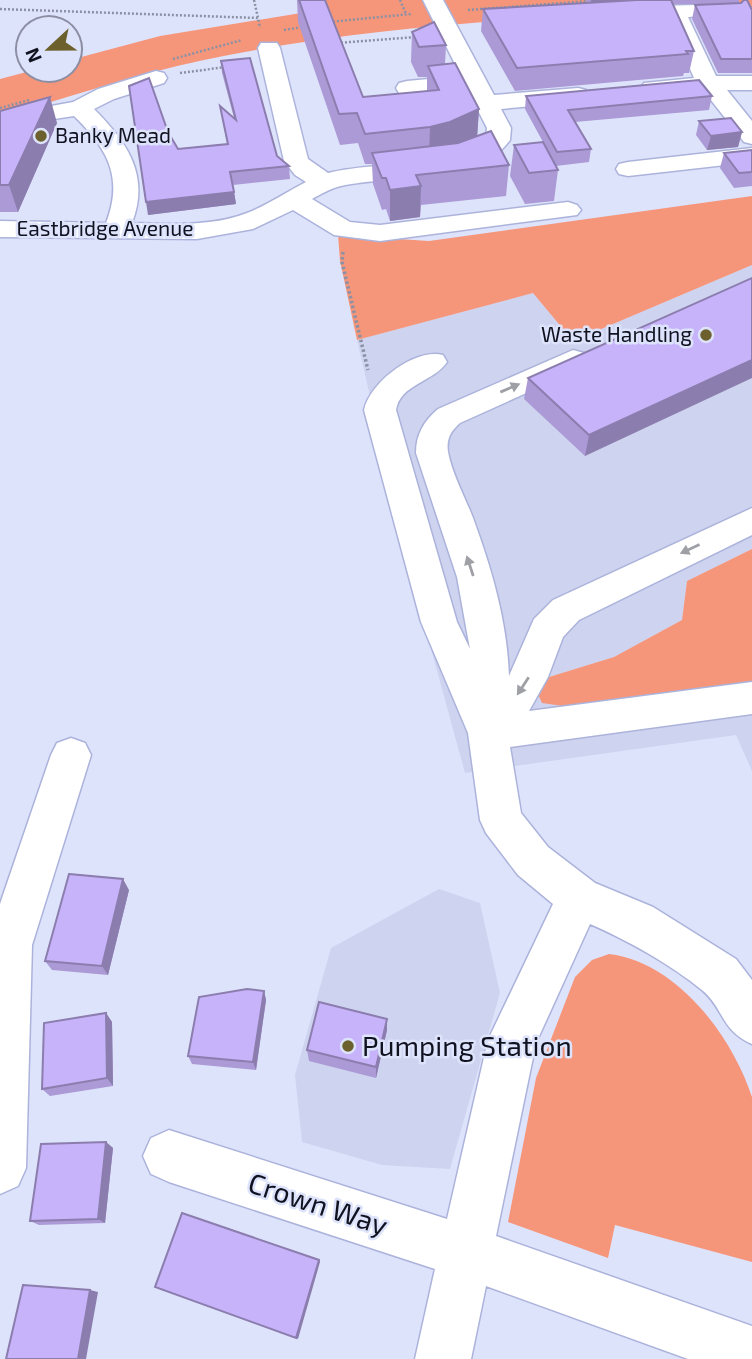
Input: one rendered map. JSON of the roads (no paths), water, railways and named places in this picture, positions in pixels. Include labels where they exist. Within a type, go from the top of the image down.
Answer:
[{"type":"street","name":"Eastbridge Avenue","points":[[0,229],[172,233],[244,223],[326,183],[461,162],[487,151],[498,140],[499,128],[433,0]]},
{"type":"street","points":[[599,8],[730,10]]},
{"type":"street","points":[[676,11],[709,83],[752,136]]},
{"type":"street","points":[[269,45],[296,161],[304,170],[326,183]]},
{"type":"street","points":[[45,113],[79,108],[106,94],[156,78]]},
{"type":"street","points":[[629,90],[709,83],[752,83]]},
{"type":"street","points":[[407,88],[481,92],[602,93]]},
{"type":"street","points":[[79,108],[104,132],[119,158],[126,178],[128,196],[116,231]]},
{"type":"street","points":[[628,169],[752,155]]},
{"type":"street","points":[[295,200],[343,229],[380,233],[568,211]]},
{"type":"street","points":[[603,347],[467,407],[436,427],[431,438],[432,453],[486,621],[490,659],[488,733],[501,820],[533,861],[579,898],[637,922],[720,975],[752,1020]]},
{"type":"street","points":[[432,362],[386,394],[380,402],[380,410],[439,622],[488,733]]},
{"type":"street","points":[[488,733],[506,712],[529,677],[547,629],[566,610],[752,520]]},
{"type":"street","points":[[488,733],[752,698]]},
{"type":"street","points":[[0,1168],[5,945],[71,755]]},
{"type":"street","points":[[443,1359],[512,1040],[579,898]]},
{"type":"street","name":"Crown Way","points":[[169,1156],[466,1252],[752,1354]]},
{"type":"place","name":"Banky Mead","points":[[41,136]]},
{"type":"place","name":"Waste Handling","points":[[706,335]]},
{"type":"place","name":"Pumping Station","points":[[348,1046]]}]
